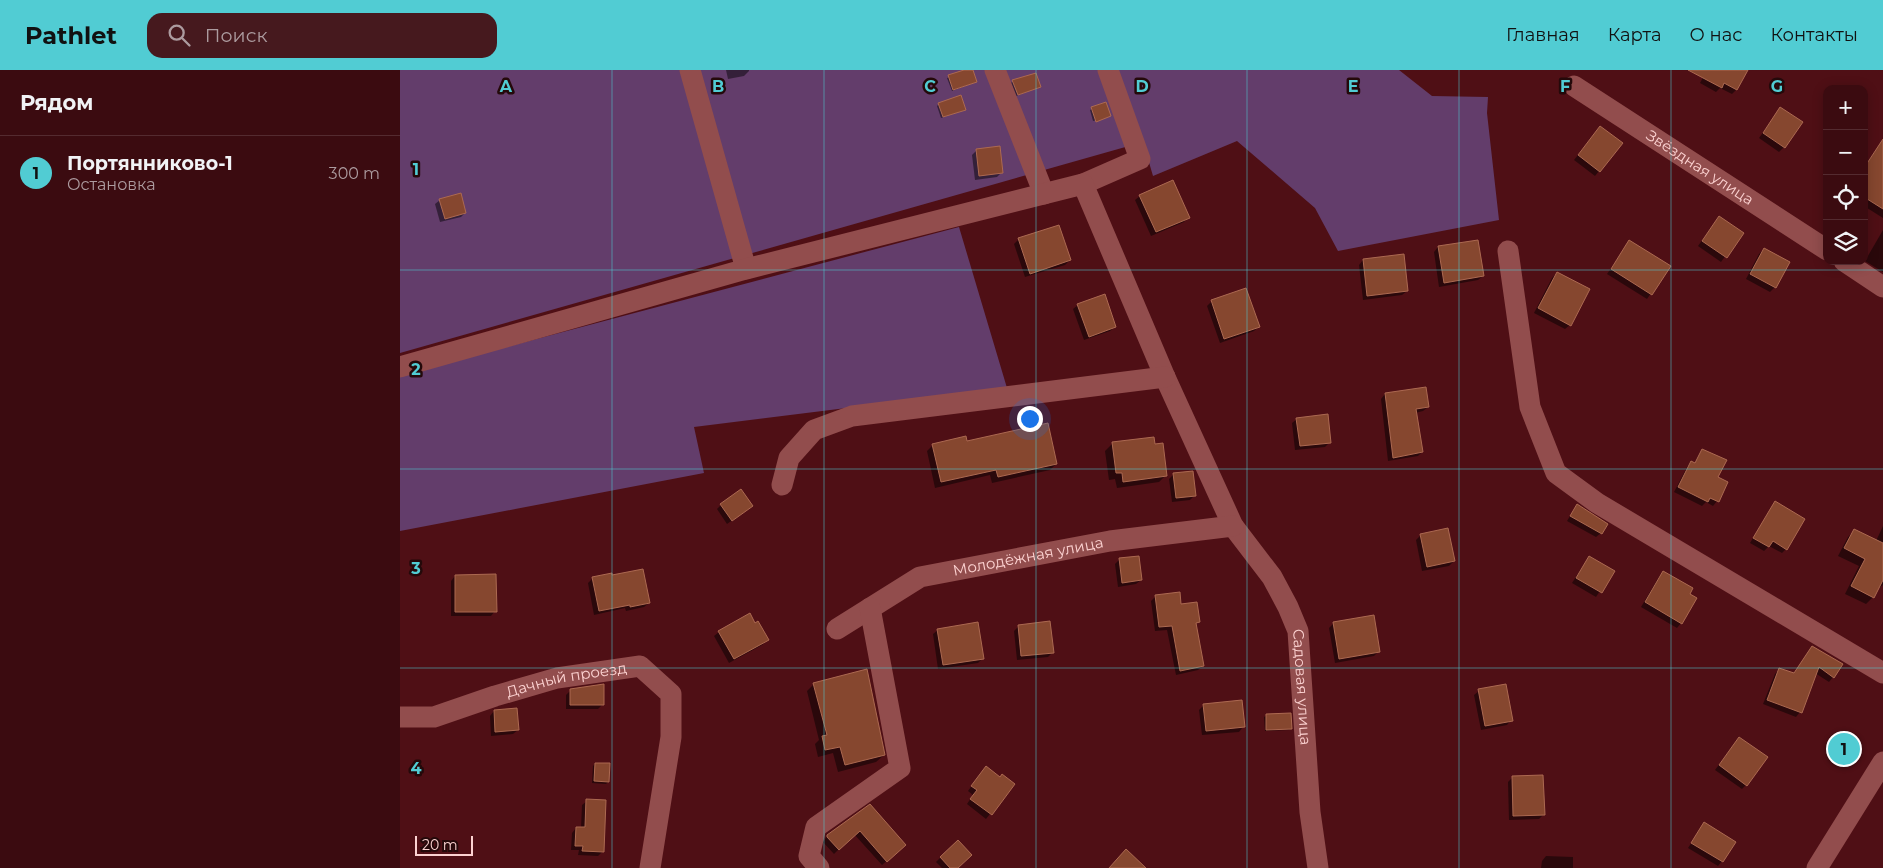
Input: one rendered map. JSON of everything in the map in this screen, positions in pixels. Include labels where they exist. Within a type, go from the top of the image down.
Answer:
[{"type":"street","points":[[690,70],[746,269]]},
{"type":"street","points":[[995,70],[1044,194]]},
{"type":"street","points":[[400,367],[746,269],[1083,184],[1140,159],[1108,70]]},
{"type":"street","name":"Звёздная улица","points":[[1574,86],[1823,247]]},
{"type":"street","name":"Садовая улица","points":[[1083,184],[1165,377],[1233,526],[1272,577],[1288,606],[1298,632],[1310,812],[1318,868]]},
{"type":"street","points":[[1508,251],[1530,407],[1556,472],[1597,503],[1883,673]]},
{"type":"street","points":[[1850,265],[1883,287]]},
{"type":"street","points":[[782,485],[790,458],[814,430],[852,416],[1165,377]]},
{"type":"street","name":"Молодёжная улица","points":[[837,629],[920,577],[1110,541],[1233,526]]},
{"type":"street","points":[[820,868],[809,856],[816,827],[900,768],[870,608]]},
{"type":"street","name":"Дачный проезд","points":[[400,717],[434,717],[495,696],[557,678],[640,666],[671,694],[671,737],[650,868]]},
{"type":"street","points":[[1817,868],[1883,762]]},
{"type":"shaded area","points":[[400,70],[1399,70],[1432,96],[1488,97],[1487,113],[1499,220],[1338,251],[1315,208],[1237,141],[1153,176],[1143,142],[400,353]]},
{"type":"shaded area","points":[[959,227],[1007,388],[694,427],[704,473],[400,531],[400,375]]},
{"type":"building","points":[[964,70],[973,70],[977,82],[953,90],[948,75]]},
{"type":"building","points":[[1688,70],[1748,70],[1737,90],[1724,83],[1722,88]]},
{"type":"building","points":[[1036,73],[1041,87],[1018,95],[1012,80]]},
{"type":"building","points":[[961,95],[966,110],[943,117],[938,103]]},
{"type":"building","points":[[1106,102],[1111,116],[1096,122],[1091,107]]},
{"type":"building","points":[[1780,107],[1803,122],[1785,148],[1763,133]]},
{"type":"building","points":[[1600,126],[1623,143],[1600,172],[1578,155]]},
{"type":"building","points":[[1883,139],[1883,209],[1868,200],[1868,162]]},
{"type":"building","points":[[1000,146],[1003,173],[979,176],[976,149]]},
{"type":"building","points":[[1173,180],[1190,218],[1156,232],[1139,195]]},
{"type":"building","points":[[461,193],[466,213],[445,219],[439,199]]},
{"type":"building","points":[[1719,216],[1744,233],[1727,258],[1702,241]]},
{"type":"building","points":[[1059,225],[1071,260],[1030,274],[1018,238]]},
{"type":"building","points":[[1478,240],[1484,276],[1444,283],[1438,246]]},
{"type":"building","points":[[1629,240],[1671,266],[1652,295],[1611,269]]},
{"type":"building","points":[[1764,248],[1790,262],[1776,288],[1750,274]]},
{"type":"building","points":[[1404,254],[1408,291],[1367,296],[1363,259]]},
{"type":"building","points":[[1557,272],[1590,289],[1571,326],[1538,308]]},
{"type":"building","points":[[1246,288],[1260,327],[1224,339],[1211,300]]},
{"type":"building","points":[[1105,294],[1116,327],[1089,337],[1077,304]]},
{"type":"building","points":[[1426,387],[1429,407],[1416,409],[1423,452],[1393,458],[1385,393]]},
{"type":"building","points":[[1328,414],[1331,443],[1300,446],[1296,418]]},
{"type":"building","points":[[1048,423],[1057,464],[998,477],[996,470],[941,482],[932,444],[966,436],[967,441]]},
{"type":"building","points":[[1154,437],[1155,444],[1163,443],[1167,476],[1123,482],[1122,473],[1116,473],[1112,442]]},
{"type":"building","points":[[1702,449],[1727,460],[1718,477],[1728,482],[1719,502],[1710,498],[1708,502],[1678,487],[1691,461],[1695,463]]},
{"type":"building","points":[[1193,471],[1196,496],[1176,498],[1173,473]]},
{"type":"building","points":[[741,489],[753,506],[732,521],[720,504]]},
{"type":"building","points":[[1775,501],[1805,519],[1787,550],[1773,541],[1769,547],[1753,538]]},
{"type":"building","points":[[1577,504],[1608,524],[1602,534],[1570,516]]},
{"type":"building","points":[[1448,528],[1455,561],[1427,567],[1420,534]]},
{"type":"building","points":[[1854,529],[1883,543],[1883,580],[1874,598],[1851,586],[1865,559],[1844,548]]},
{"type":"building","points":[[1139,556],[1142,580],[1122,583],[1119,558]]},
{"type":"building","points":[[1589,556],[1615,571],[1602,593],[1576,578]]},
{"type":"building","points":[[643,569],[650,603],[599,611],[592,577]]},
{"type":"building","points":[[1663,571],[1693,588],[1690,594],[1697,598],[1682,624],[1645,602]]},
{"type":"building","points":[[496,574],[497,612],[455,612],[455,575]]},
{"type":"building","points":[[1180,592],[1181,604],[1197,602],[1200,622],[1196,623],[1204,666],[1180,671],[1172,626],[1159,627],[1155,595]]},
{"type":"building","points":[[750,613],[755,623],[758,621],[769,640],[734,659],[718,631]]},
{"type":"building","points":[[1374,615],[1380,652],[1339,659],[1333,622]]},
{"type":"building","points":[[1050,621],[1054,653],[1021,656],[1018,625]]},
{"type":"building","points":[[978,622],[984,659],[943,665],[937,629]]},
{"type":"building","points":[[1812,646],[1843,664],[1834,678],[1819,667],[1802,713],[1767,700],[1779,668],[1794,673]]},
{"type":"building","points":[[867,669],[885,755],[845,765],[840,747],[825,750],[822,736],[827,735],[813,683]]},
{"type":"building","points":[[604,684],[604,705],[570,705],[570,689]]},
{"type":"building","points":[[1506,684],[1513,721],[1485,726],[1478,689]]},
{"type":"building","points":[[1242,700],[1245,727],[1206,731],[1203,704]]},
{"type":"building","points":[[517,708],[519,730],[495,732],[494,710]]},
{"type":"building","points":[[1291,713],[1292,729],[1266,730],[1266,714]]},
{"type":"building","points":[[1739,737],[1768,757],[1747,786],[1719,765]]},
{"type":"building","points":[[595,763],[610,763],[609,782],[594,781]]},
{"type":"building","points":[[986,766],[1000,777],[1002,774],[1015,784],[992,815],[970,799],[977,790],[971,786]]},
{"type":"building","points":[[1543,775],[1545,815],[1513,816],[1512,776]]},
{"type":"building","points":[[586,799],[606,800],[604,852],[582,851],[583,846],[575,846],[576,827],[585,827]]},
{"type":"building","points":[[870,804],[906,845],[887,862],[860,831],[839,850],[827,837],[827,835]]},
{"type":"building","points":[[1704,822],[1736,842],[1723,862],[1691,843]]},
{"type":"building","points":[[958,840],[972,855],[958,868],[950,868],[940,857]]},
{"type":"building","points":[[1126,849],[1146,868],[1109,868]]},
{"type":"place","name":"Портянниково-1","points":[[1844,749]]}]
